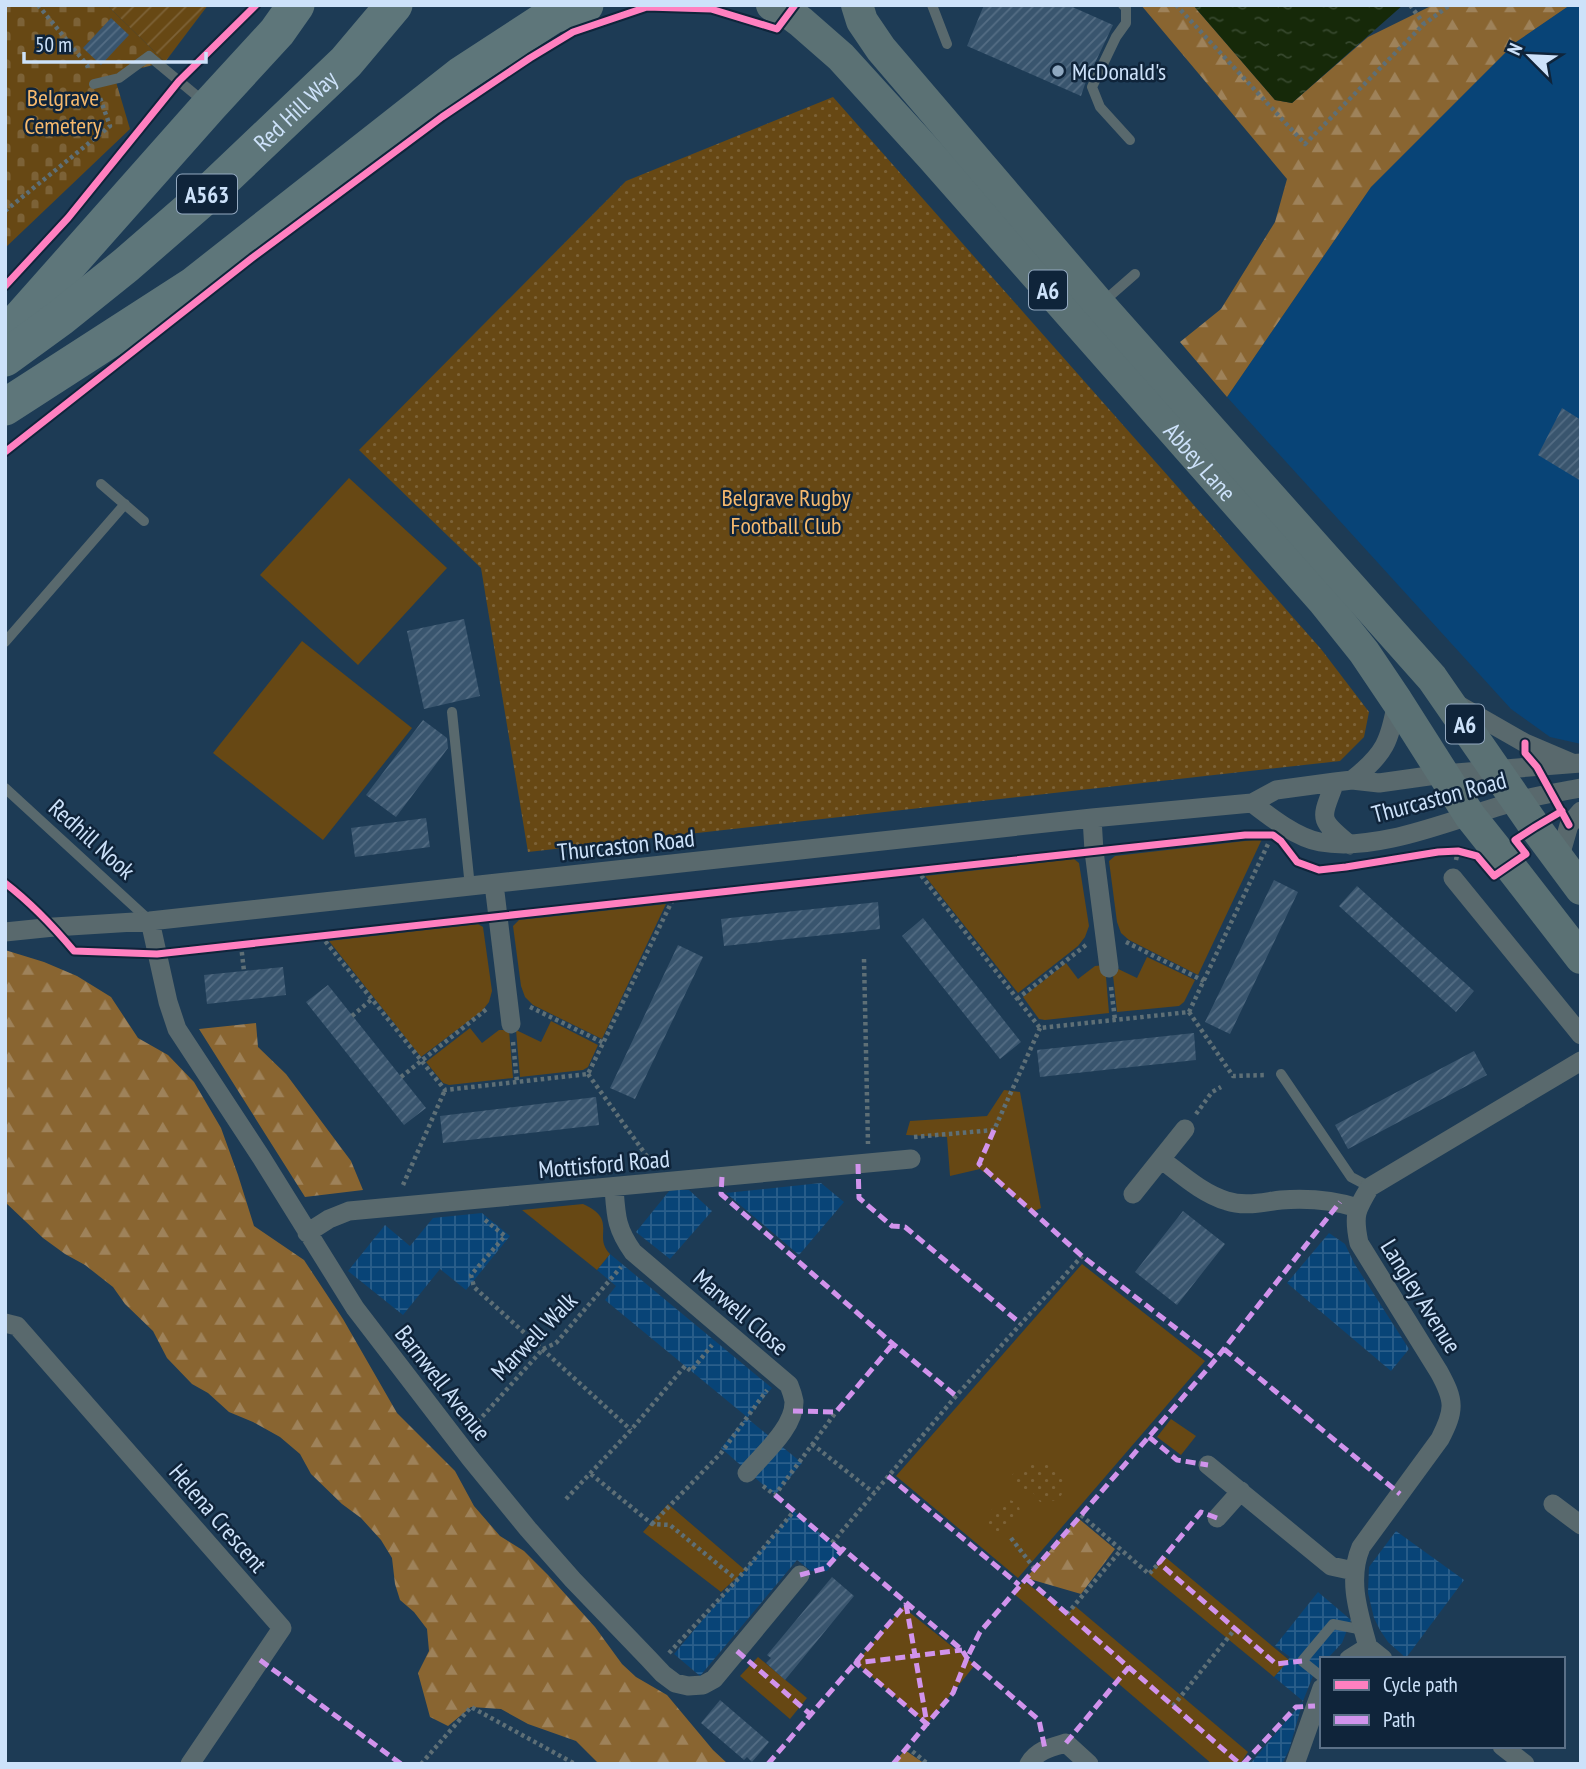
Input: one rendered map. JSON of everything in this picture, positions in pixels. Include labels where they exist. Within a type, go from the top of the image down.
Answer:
[{"type":"highway","points":[[5,336],[277,32],[296,5]]},
{"type":"highway","name":"Red Hill Way","points":[[5,358],[60,318],[202,199],[346,62],[394,5]]},
{"type":"highway","points":[[5,407],[194,285],[461,75],[553,15],[585,5]]},
{"type":"highway","name":"Red Hill Way","points":[[5,394],[17,382],[60,318]]},
{"type":"main road","name":"Abbey Lane","points":[[772,5],[789,13],[841,57],[1324,602],[1364,652],[1470,816],[1581,958]]},
{"type":"main road","name":"Abbey Lane","points":[[857,5],[862,20],[881,49],[1100,305],[1432,678],[1581,889]]},
{"type":"street","name":"Thurcaston Road","points":[[1445,698],[1525,743],[1577,763]]},
{"type":"street","name":"Thurcaston Road","points":[[1351,845],[1329,828],[1324,809],[1344,781],[1371,765],[1385,747],[1397,701]]},
{"type":"street","name":"Thurcaston Road","points":[[5,932],[150,921],[1092,818],[1252,803],[1276,790],[1344,781],[1379,783],[1443,774],[1577,763]]},
{"type":"street","name":"Thurcaston Road","points":[[1252,803],[1303,837],[1319,842],[1351,845],[1385,839],[1518,801],[1581,788]]},
{"type":"street","points":[[1559,860],[1569,825],[1581,811]]},
{"type":"street","points":[[1092,818],[1109,968]]},
{"type":"street","points":[[1453,878],[1581,1035]]},
{"type":"street","points":[[494,884],[511,1024]]},
{"type":"street","name":"Barnwell Avenue","points":[[150,921],[168,1002],[177,1029],[355,1308],[458,1443],[546,1549],[657,1667],[676,1683],[688,1686],[703,1685],[713,1679],[800,1575]]},
{"type":"street","points":[[1162,1160],[1211,1194],[1228,1202],[1245,1204],[1313,1200],[1340,1202],[1358,1208],[1370,1187],[1581,1061]]},
{"type":"street","points":[[1133,1194],[1184,1130]]},
{"type":"street","name":"Mottisford Road","points":[[307,1233],[329,1219],[349,1211],[911,1158]]},
{"type":"street","name":"Marwell Close","points":[[614,1188],[617,1222],[633,1252],[789,1385],[794,1399],[788,1425],[747,1473]]},
{"type":"street","name":"Langley Avenue","points":[[1358,1208],[1355,1224],[1359,1243],[1439,1372],[1448,1389],[1452,1406],[1440,1439],[1361,1547],[1356,1558],[1354,1589],[1371,1645]]},
{"type":"street","name":"Helena Crescent","points":[[5,1323],[17,1325],[282,1628],[190,1764]]},
{"type":"street","points":[[1208,1465],[1332,1566],[1354,1571]]},
{"type":"street","points":[[1217,1518],[1241,1491]]},
{"type":"street","points":[[1552,1504],[1581,1525]]},
{"type":"street","points":[[1352,1657],[1371,1645]]},
{"type":"street","points":[[1295,1764],[1320,1694]]},
{"type":"street","points":[[1029,1764],[1031,1759],[1045,1749],[1066,1743],[1090,1764]]},
{"type":"street","points":[[1505,1748],[1525,1764]]},
{"type":"lane","points":[[932,5],[947,44]]},
{"type":"lane","points":[[1123,5],[1126,8],[1126,23],[1116,37],[1093,87],[1100,107],[1130,140]]},
{"type":"lane","points":[[94,84],[119,78],[149,56],[209,106]]},
{"type":"lane","points":[[1100,305],[1135,274]]},
{"type":"lane","points":[[101,484],[144,521]]},
{"type":"lane","points":[[5,642],[125,505]]},
{"type":"lane","points":[[452,712],[470,887]]},
{"type":"lane","name":"Redhill Nook","points":[[5,788],[150,921]]},
{"type":"lane","points":[[1281,1074],[1351,1177],[1370,1187]]},
{"type":"lane","points":[[1320,1675],[1302,1661],[1333,1624],[1371,1645]]},
{"type":"path","points":[[5,211],[110,125],[87,65],[38,5]]},
{"type":"path","points":[[1176,5],[1305,144],[1424,24],[1450,5]]},
{"type":"path","points":[[1410,5],[1424,24]]},
{"type":"path","points":[[1259,835],[1273,835]]},
{"type":"path","points":[[1448,851],[1468,853]]},
{"type":"path","points":[[904,871],[931,868]]},
{"type":"path","points":[[659,900],[686,897]]},
{"type":"path","points":[[1017,999],[1105,931],[1204,981]]},
{"type":"path","points":[[308,938],[335,935]]},
{"type":"path","points":[[229,947],[254,944]]},
{"type":"path","points":[[241,945],[244,971]]},
{"type":"path","points":[[864,959],[869,1163]]},
{"type":"path","points":[[1109,968],[1115,1020]]},
{"type":"path","points":[[352,1016],[372,999]]},
{"type":"path","points":[[1189,1012],[1233,1076],[1281,1074]]},
{"type":"path","points":[[511,1024],[517,1082]]},
{"type":"path","points":[[911,1158],[914,1137],[994,1129],[1040,1028]]},
{"type":"path","points":[[588,1074],[666,1182]]},
{"type":"path","points":[[1184,1130],[1212,1092],[1221,1087]]},
{"type":"path","points":[[393,1207],[445,1090]]},
{"type":"path","points":[[471,1200],[473,1210],[505,1236],[471,1275],[474,1287],[631,1430]]},
{"type":"path","points":[[832,1544],[958,1394],[1082,1256]]},
{"type":"path","points":[[566,1499],[631,1430],[685,1366],[691,1371],[724,1330]]},
{"type":"path","points":[[652,1524],[721,1453],[778,1376]]},
{"type":"path","points":[[812,1444],[874,1493]]},
{"type":"path","points":[[591,1474],[652,1524],[670,1525],[737,1580]]},
{"type":"path","points":[[657,1667],[737,1580],[793,1511]]},
{"type":"path","points":[[1080,1516],[1149,1574],[1159,1563]]},
{"type":"path","points":[[1011,1538],[1034,1568]]},
{"type":"path","points":[[1067,1614],[1121,1550]]},
{"type":"path","points":[[1173,1706],[1235,1629]]},
{"type":"path","points":[[421,1764],[471,1707],[575,1764]]},
{"type":"path","points":[[907,1747],[928,1764]]},
{"type":"shaded area","points":[[1570,5],[1581,5],[1581,744],[1550,737],[1511,709],[1227,397],[1371,187],[1516,42]]},
{"type":"shaded area","points":[[821,1183],[844,1202],[799,1255],[726,1193]]},
{"type":"shaded area","points":[[670,1190],[689,1190],[712,1211],[670,1259],[636,1232]]},
{"type":"shaded area","points":[[482,1213],[510,1236],[466,1290],[440,1269],[403,1315],[348,1271],[385,1225],[410,1246],[433,1218]]},
{"type":"shaded area","points":[[1329,1233],[1345,1244],[1354,1263],[1409,1349],[1391,1371],[1287,1283]]},
{"type":"shaded area","points":[[610,1254],[772,1388],[747,1418],[802,1463],[775,1495],[721,1448],[747,1417],[605,1300],[616,1286],[597,1270]]},
{"type":"shaded area","points":[[794,1511],[842,1552],[827,1571],[811,1571],[797,1560],[700,1676],[674,1654]]},
{"type":"shaded area","points":[[1396,1531],[1464,1580],[1407,1657],[1388,1642],[1374,1618],[1368,1593],[1369,1567]]},
{"type":"shaded area","points":[[1318,1592],[1351,1620],[1342,1643],[1329,1657],[1320,1657],[1320,1666],[1303,1701],[1274,1677],[1290,1657],[1275,1646]]},
{"type":"shaded area","points":[[1303,1701],[1289,1750],[1282,1764],[1250,1764]]},
{"type":"green space","name":"Belgrave Cemetery","points":[[5,5],[107,5],[165,62],[114,75],[130,129],[5,248]]},
{"type":"green space","points":[[107,5],[208,5],[165,62]]},
{"type":"green space","points":[[1141,5],[1193,5],[1275,100],[1292,103],[1368,37],[1433,5],[1570,5],[1516,42],[1371,187],[1227,397],[1180,342],[1221,309],[1275,222],[1287,179]]},
{"type":"green space","name":"Belgrave Rugby Football Club","points":[[833,97],[1321,649],[1369,712],[1364,737],[1340,761],[528,852],[481,568],[359,450],[626,181]]},
{"type":"green space","points":[[349,478],[447,568],[358,665],[260,575]]},
{"type":"green space","points":[[302,641],[412,728],[323,840],[213,753]]},
{"type":"green space","points":[[1262,839],[1198,975],[1129,940],[1121,933],[1117,922],[1109,861],[1115,856]]},
{"type":"green space","points":[[1074,859],[1079,863],[1089,926],[1085,937],[1078,946],[1018,993],[925,876]]},
{"type":"green space","points":[[666,904],[602,1039],[533,1005],[525,997],[521,986],[513,926],[519,920]]},
{"type":"green space","points":[[478,924],[483,927],[492,991],[489,1002],[482,1011],[421,1057],[329,941]]},
{"type":"green space","points":[[5,950],[77,976],[111,997],[138,1038],[168,1055],[194,1082],[221,1128],[254,1226],[304,1260],[343,1319],[397,1413],[455,1471],[474,1506],[500,1536],[524,1551],[548,1575],[595,1627],[622,1664],[636,1677],[667,1695],[728,1764],[599,1764],[576,1741],[528,1724],[501,1709],[471,1707],[448,1726],[430,1717],[418,1673],[429,1651],[427,1629],[400,1600],[392,1558],[381,1540],[361,1518],[311,1474],[300,1454],[280,1437],[229,1412],[208,1393],[192,1384],[167,1358],[153,1331],[125,1304],[113,1287],[43,1238],[5,1202]]},
{"type":"green space","points":[[1147,957],[1195,980],[1184,1002],[1179,1006],[1117,1012],[1112,966],[1137,978]]},
{"type":"green space","points":[[1066,963],[1078,979],[1095,966],[1105,965],[1109,1013],[1039,1019],[1023,997]]},
{"type":"green space","points":[[551,1021],[598,1045],[588,1067],[583,1070],[520,1077],[516,1030],[541,1042]]},
{"type":"green space","points":[[256,1023],[258,1047],[286,1074],[351,1161],[363,1190],[305,1197],[199,1029]]},
{"type":"green space","points":[[470,1028],[482,1043],[499,1030],[509,1030],[513,1078],[449,1085],[443,1083],[426,1062]]},
{"type":"green space","points":[[1004,1090],[1020,1092],[1041,1208],[1032,1212],[980,1169],[950,1176],[947,1137],[906,1135],[910,1121],[987,1116]]},
{"type":"green space","points":[[583,1204],[600,1216],[603,1222],[603,1241],[610,1254],[597,1270],[522,1210]]},
{"type":"green space","points":[[1082,1264],[1205,1361],[1018,1578],[896,1476]]},
{"type":"green space","points":[[1171,1419],[1196,1436],[1181,1455],[1157,1437]]},
{"type":"green space","points":[[1032,1462],[1044,1464],[1061,1475],[1064,1483],[1060,1497],[1040,1502],[1031,1492],[1012,1484],[1010,1481],[1014,1473]]},
{"type":"green space","points":[[1010,1500],[1020,1509],[1017,1520],[1002,1532],[992,1532],[987,1527],[986,1518],[996,1506]]},
{"type":"green space","points":[[668,1504],[745,1570],[721,1592],[643,1532]]},
{"type":"green space","points":[[1078,1518],[1115,1549],[1081,1594],[1026,1578]]},
{"type":"green space","points":[[1164,1556],[1289,1660],[1274,1677],[1149,1574]]},
{"type":"green space","points":[[1024,1581],[1067,1614],[1075,1606],[1248,1752],[1240,1764],[1212,1764],[1013,1593]]},
{"type":"green space","points":[[903,1607],[975,1665],[927,1724],[856,1663]]},
{"type":"green space","points":[[758,1657],[807,1698],[790,1719],[740,1676]]},
{"type":"green space","points":[[905,1750],[925,1764],[893,1764]]},
{"type":"water","points":[[1193,5],[1403,5],[1292,103],[1275,100]]},
{"type":"building","name":"McDonald's","points":[[984,5],[1068,5],[1113,25],[1081,96],[967,46]]},
{"type":"building","points":[[111,18],[129,35],[101,65],[83,48]]},
{"type":"building","points":[[1562,408],[1581,420],[1581,481],[1538,455]]},
{"type":"building","points":[[464,619],[480,696],[424,709],[407,631]]},
{"type":"building","points":[[423,720],[447,738],[448,748],[396,817],[366,795]]},
{"type":"building","points":[[426,818],[430,847],[355,857],[351,828]]},
{"type":"building","points":[[1274,880],[1298,892],[1230,1034],[1205,1022]]},
{"type":"building","points":[[1357,886],[1474,991],[1456,1012],[1339,906]]},
{"type":"building","points":[[878,902],[880,929],[724,946],[721,919]]},
{"type":"building","points":[[923,918],[1021,1042],[1000,1059],[902,936]]},
{"type":"building","points":[[678,945],[703,957],[635,1099],[610,1088]]},
{"type":"building","points":[[283,967],[286,995],[207,1004],[204,975]]},
{"type":"building","points":[[328,985],[426,1108],[404,1125],[306,1002]]},
{"type":"building","points":[[1194,1033],[1196,1060],[1040,1077],[1037,1050]]},
{"type":"building","points":[[1474,1051],[1487,1075],[1348,1149],[1335,1125]]},
{"type":"building","points":[[596,1097],[599,1125],[443,1143],[440,1116]]},
{"type":"building","points":[[1183,1211],[1225,1244],[1177,1305],[1135,1272]]},
{"type":"building","points":[[832,1577],[854,1596],[785,1680],[766,1663],[771,1658],[767,1655]]},
{"type":"building","points":[[720,1700],[769,1742],[752,1762],[747,1757],[744,1760],[701,1723]]},
{"type":"marked path","points":[[994,1130],[979,1164],[1082,1256],[1216,1359]]},
{"type":"marked path","points":[[858,1164],[859,1198],[892,1226],[905,1227],[1020,1323]]},
{"type":"marked path","points":[[722,1177],[721,1194],[956,1396]]},
{"type":"marked path","points":[[893,1764],[953,1693],[980,1632],[1216,1359],[1340,1202]]},
{"type":"marked path","points":[[793,1411],[836,1412],[893,1344]]},
{"type":"marked path","points":[[1224,1349],[1400,1494]]},
{"type":"marked path","points":[[1149,1437],[1177,1460],[1208,1465]]},
{"type":"marked path","points":[[888,1476],[1019,1585]]},
{"type":"marked path","points":[[775,1495],[841,1551]]},
{"type":"marked path","points":[[1217,1518],[1201,1512],[1159,1563],[1276,1664],[1302,1661]]},
{"type":"marked path","points":[[800,1575],[826,1568],[843,1549],[962,1650],[967,1658],[1039,1720],[1045,1749]]},
{"type":"marked path","points":[[1026,1578],[1240,1764]]},
{"type":"marked path","points":[[906,1604],[927,1724],[856,1663],[962,1650]]},
{"type":"marked path","points":[[768,1764],[906,1604]]},
{"type":"marked path","points":[[737,1651],[810,1714]]},
{"type":"marked path","points":[[260,1660],[401,1764]]},
{"type":"marked path","points":[[1066,1743],[1129,1667]]},
{"type":"marked path","points":[[1243,1764],[1296,1707],[1315,1706]]},
{"type":"cycle path","points":[[5,286],[68,218],[179,81],[256,5]]},
{"type":"cycle path","points":[[5,452],[252,258],[442,117],[573,32],[647,7],[711,9],[777,29],[795,5]]},
{"type":"cycle path","points":[[1525,743],[1525,753],[1537,767],[1569,825]]},
{"type":"cycle path","points":[[5,883],[41,915],[74,951],[157,954],[1245,835],[1273,835],[1297,862],[1319,870],[1458,851],[1477,856],[1494,876],[1526,854],[1515,840],[1562,811]]},
{"type":"place","name":"McDonald's","points":[[1058,71]]}]
